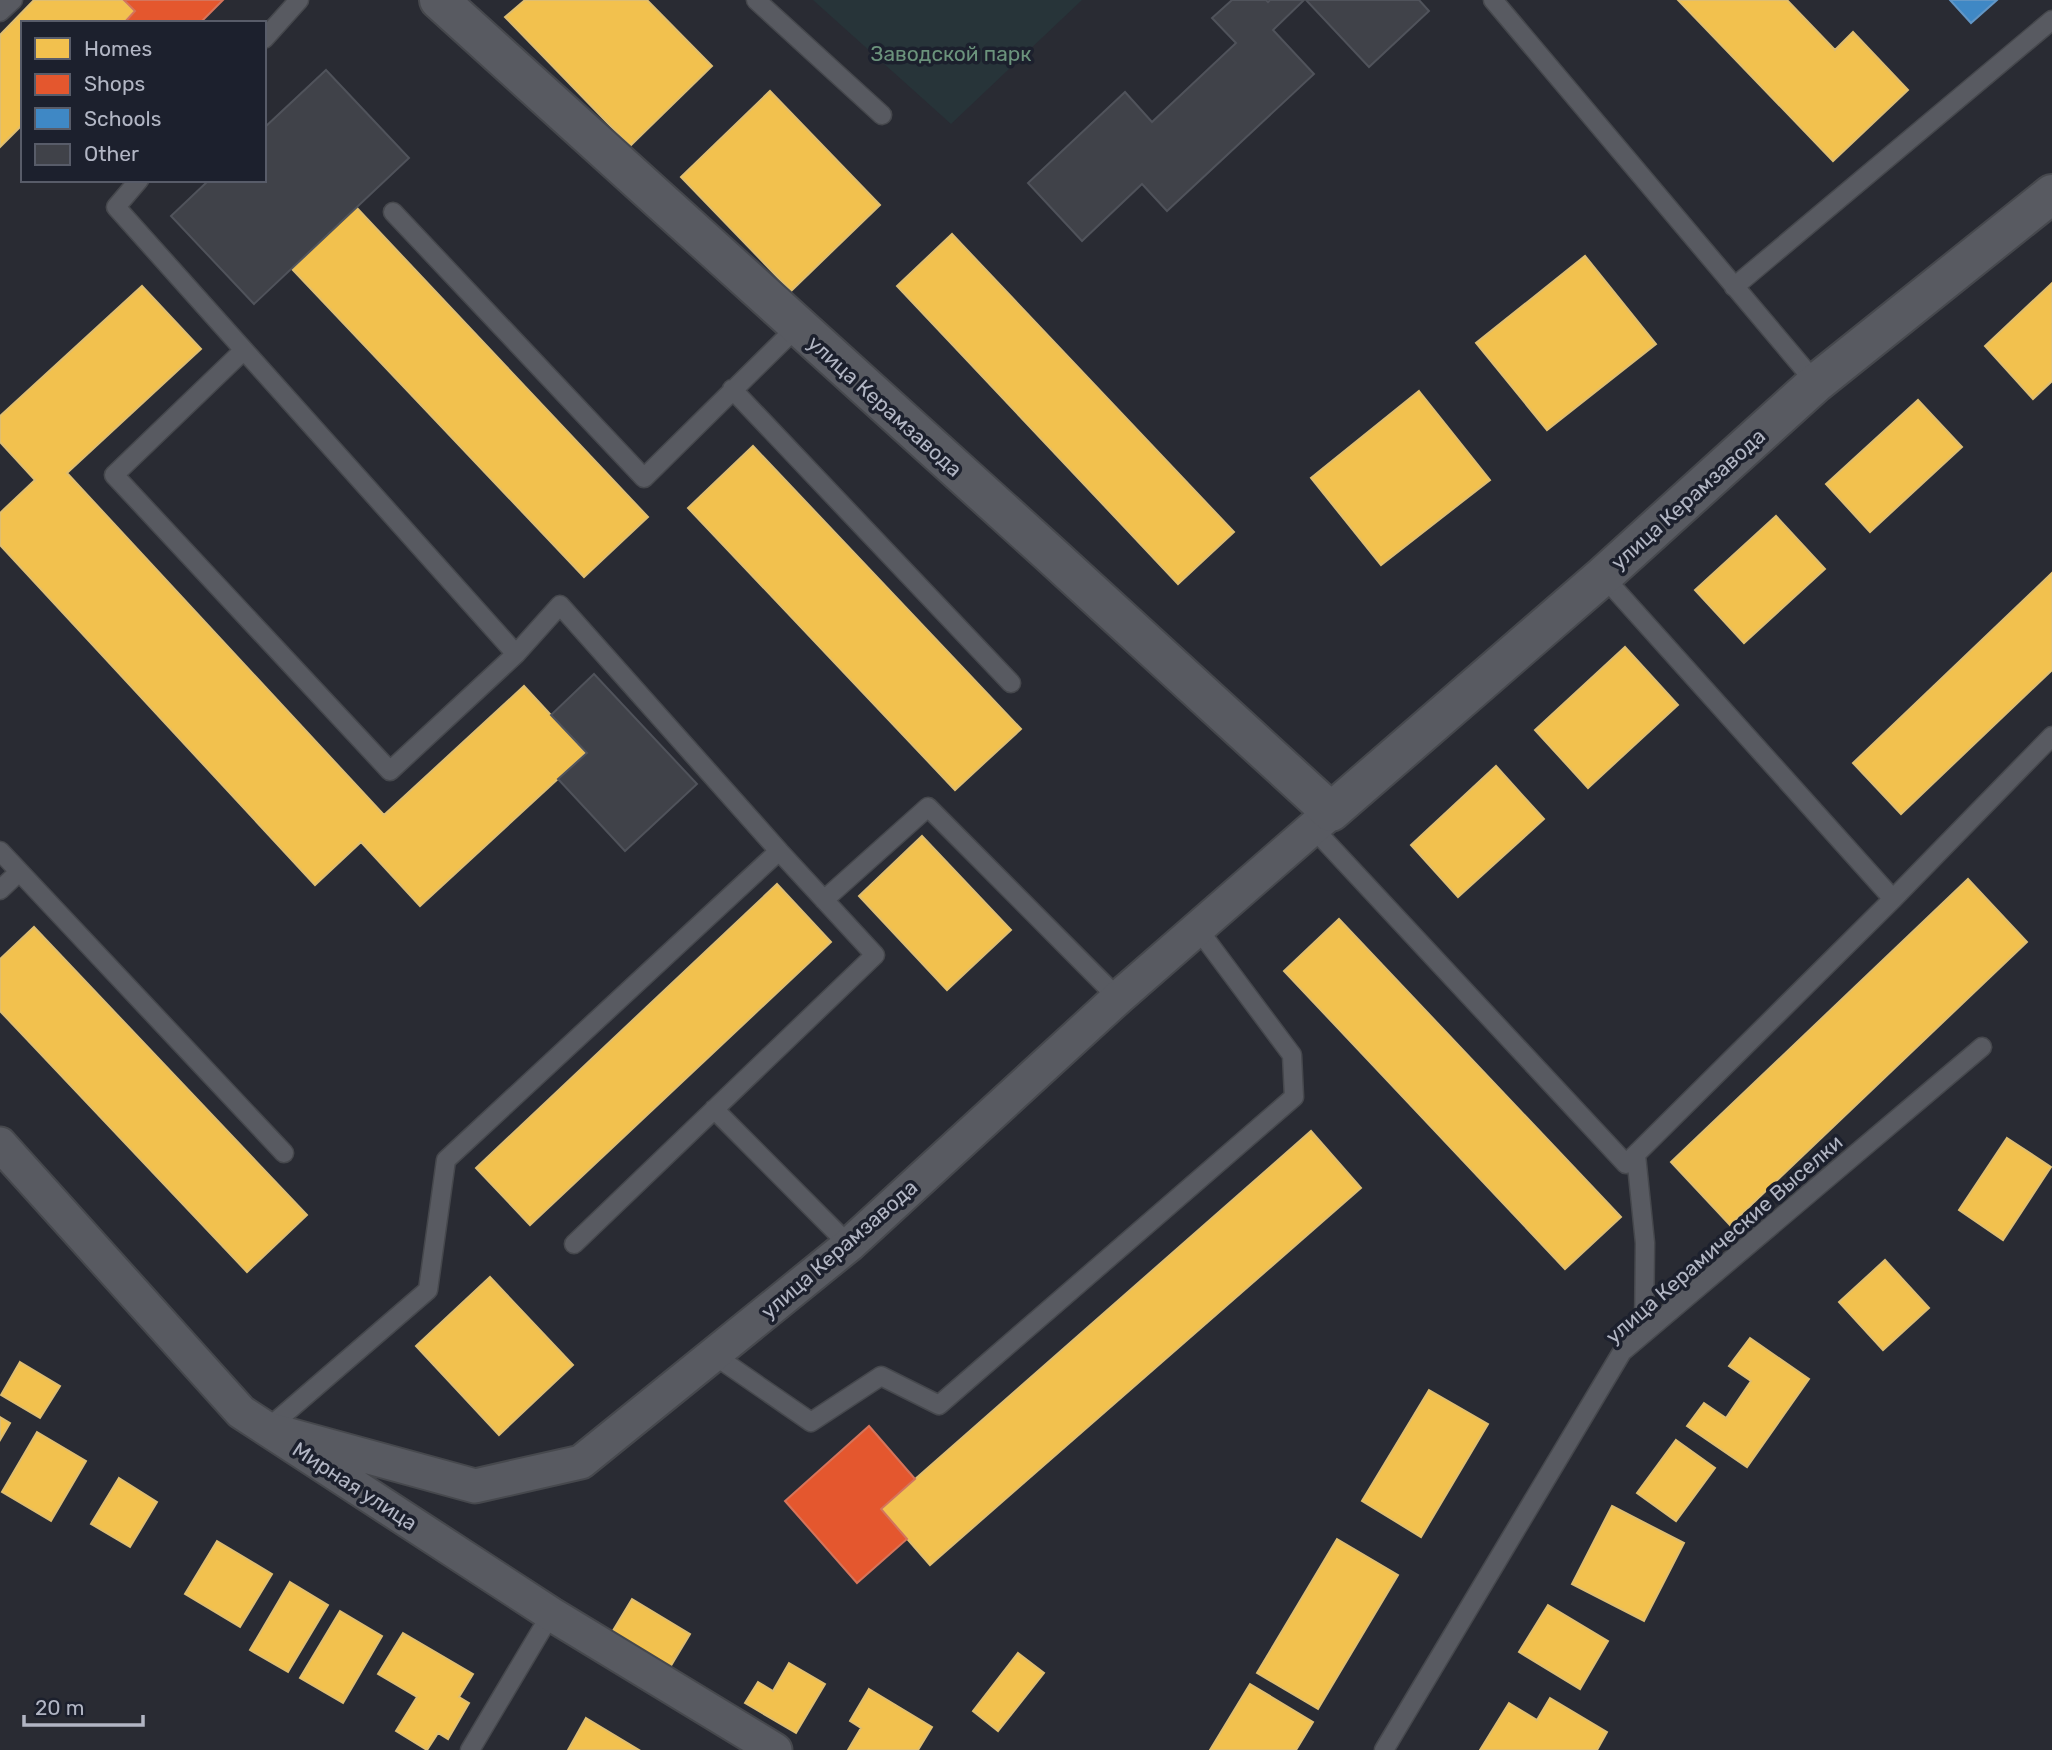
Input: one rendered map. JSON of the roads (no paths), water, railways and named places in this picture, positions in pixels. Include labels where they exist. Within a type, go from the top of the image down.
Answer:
[{"type":"street","name":"улица Керамзавода","points":[[439,0],[1040,545],[1322,820]]},
{"type":"street","name":"улица Керамзавода","points":[[267,1429],[475,1486],[581,1462],[849,1245],[1118,998],[1603,576],[1816,383],[2052,194]]},
{"type":"street","name":"Мирная улица","points":[[0,1144],[241,1412],[551,1614],[775,1750]]},
{"type":"lane","points":[[0,12],[13,0]]},
{"type":"lane","points":[[266,37],[299,0]]},
{"type":"lane","points":[[756,0],[882,115]]},
{"type":"lane","points":[[1493,0],[1816,383]]},
{"type":"lane","points":[[1734,287],[2052,20]]},
{"type":"lane","points":[[137,182],[116,207],[516,654]]},
{"type":"lane","points":[[393,212],[644,478],[797,327]]},
{"type":"lane","points":[[243,351],[114,475],[390,771],[516,654],[559,605],[875,955],[574,1244]]},
{"type":"lane","points":[[732,389],[1011,683]]},
{"type":"lane","points":[[1603,576],[1893,899]]},
{"type":"lane","points":[[1322,820],[1626,1164],[1893,899],[2052,736]]},
{"type":"lane","points":[[824,900],[928,807],[1118,998]]},
{"type":"lane","points":[[0,851],[284,1153]]},
{"type":"lane","points":[[267,1429],[428,1290],[446,1160],[779,851]]},
{"type":"lane","points":[[0,890],[19,872]]},
{"type":"lane","points":[[714,1355],[811,1422],[881,1377],[939,1405],[1284,1106],[1294,1097],[1292,1055],[1198,929]]},
{"type":"lane","name":"улица Керамические Выселки","points":[[1384,1750],[1622,1352],[1982,1047]]},
{"type":"lane","points":[[714,1109],[849,1245]]},
{"type":"lane","points":[[1636,1155],[1645,1243],[1644,1333]]},
{"type":"lane","points":[[470,1750],[551,1614]]},
{"type":"park label","name":"Заводской парк","points":[[951,53]]}]
